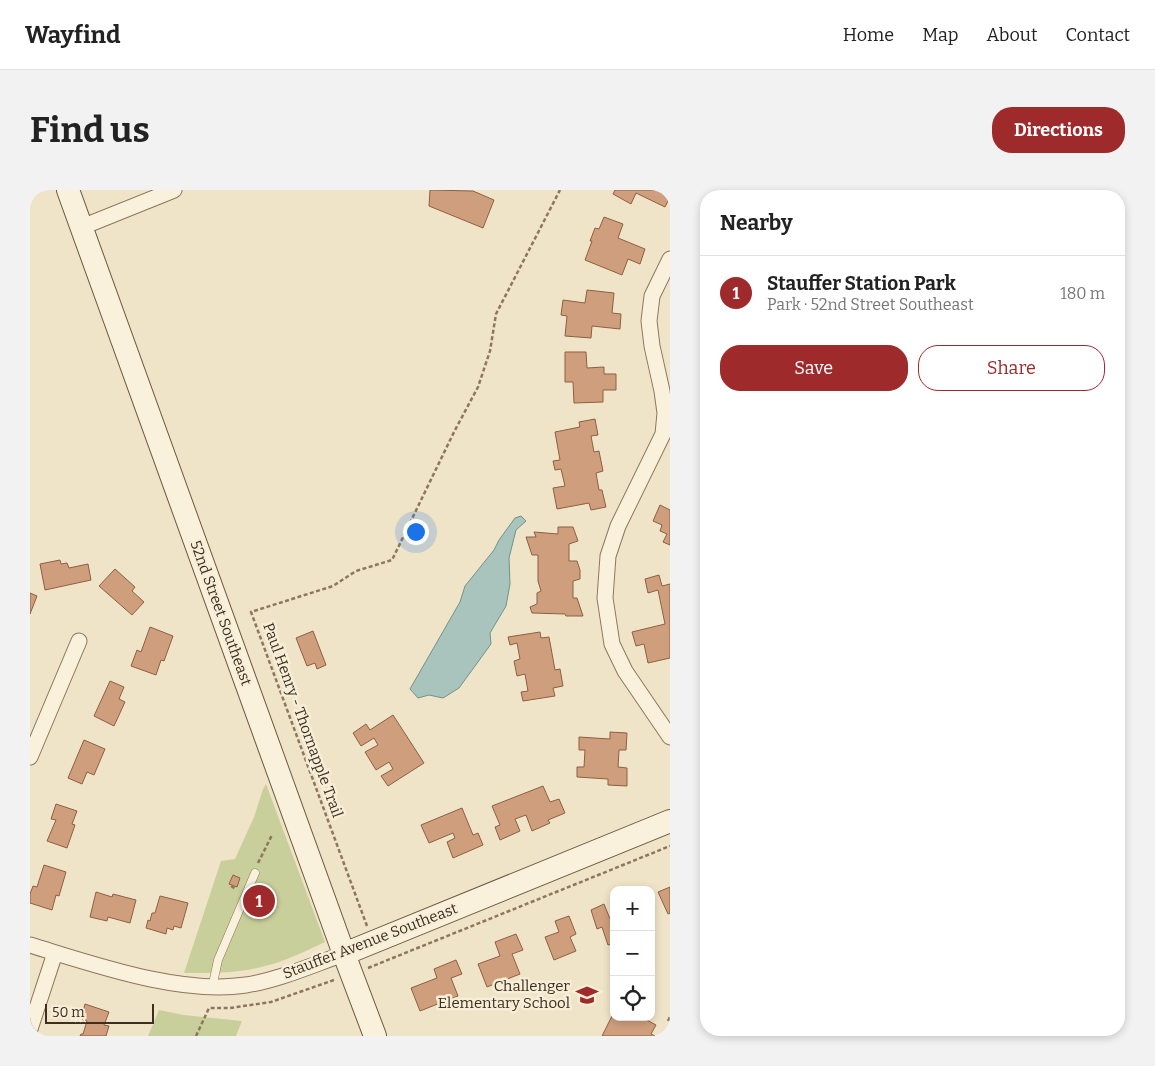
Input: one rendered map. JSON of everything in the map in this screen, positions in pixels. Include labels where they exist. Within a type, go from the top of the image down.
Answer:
[{"type":"main road","name":"52nd Street Southeast","points":[[68,190],[375,1036]]},
{"type":"main road","name":"Stauffer Avenue Southeast","points":[[348,964],[373,942],[670,821]]},
{"type":"street","points":[[82,227],[174,190]]},
{"type":"street","points":[[670,259],[652,296],[649,321],[665,413],[663,434],[618,526],[608,556],[605,598],[612,644],[625,671],[670,737]]},
{"type":"street","points":[[30,757],[80,641]]},
{"type":"street","name":"Stauffer Avenue Southeast","points":[[30,945],[152,980],[212,988],[246,985],[284,975],[348,964]]},
{"type":"street","points":[[30,1029],[55,953]]},
{"type":"lane","points":[[212,988],[218,960],[255,873]]},
{"type":"path","name":"Paul Henry - Thornapple Trail","points":[[383,962],[373,942],[251,612],[333,586],[356,571],[392,560],[478,387],[490,351],[496,314],[560,190]]},
{"type":"path","points":[[255,873],[255,868],[272,835]]},
{"type":"path","points":[[196,1036],[209,1008],[230,1008],[271,1002],[348,964],[383,962],[670,846]]},
{"type":"green space","points":[[266,784],[325,942],[288,959],[255,969],[184,973],[221,861],[235,859],[254,817]]},
{"type":"green space","points":[[159,1010],[184,1015],[242,1021],[236,1036],[148,1036]]},
{"type":"water","points":[[521,516],[526,521],[516,530],[509,558],[510,584],[506,606],[490,633],[491,644],[459,688],[443,698],[429,695],[418,698],[410,689],[460,602],[465,586],[494,550],[515,518]]},
{"type":"building","points":[[430,190],[473,191],[494,200],[483,228],[429,206]]},
{"type":"building","points":[[615,190],[668,190],[670,191],[670,197],[665,207],[636,193],[631,204],[613,194]]},
{"type":"building","points":[[604,217],[623,224],[618,238],[645,249],[640,264],[628,259],[622,275],[585,260],[595,228],[599,229]]},
{"type":"building","points":[[587,290],[614,293],[612,313],[621,314],[620,329],[592,326],[591,338],[565,336],[567,316],[561,315],[563,300],[585,303]]},
{"type":"building","points":[[565,352],[586,352],[587,368],[604,367],[604,374],[616,374],[616,390],[603,390],[603,402],[574,403],[573,382],[565,382]]},
{"type":"building","points":[[595,419],[598,435],[591,436],[594,452],[599,451],[603,471],[596,473],[599,490],[602,490],[606,507],[591,510],[589,503],[557,509],[553,488],[565,486],[561,469],[555,470],[553,461],[560,460],[555,432],[580,427],[579,422]]},
{"type":"building","points":[[660,505],[670,510],[670,545],[663,542],[667,534],[660,531],[662,525],[653,521]]},
{"type":"building","points":[[558,527],[573,527],[578,541],[569,544],[569,561],[577,561],[580,570],[580,579],[573,581],[573,598],[577,598],[583,616],[532,613],[530,607],[537,604],[537,593],[541,591],[538,581],[538,555],[532,555],[526,537],[536,537],[534,532],[558,534]]},
{"type":"building","points":[[60,560],[61,564],[67,563],[69,568],[88,564],[91,580],[45,590],[40,564]]},
{"type":"building","points":[[115,569],[135,587],[132,591],[144,602],[132,615],[99,586]]},
{"type":"building","points":[[659,575],[662,586],[670,584],[670,658],[648,663],[644,644],[636,646],[632,632],[665,624],[658,590],[648,593],[645,579]]},
{"type":"building","points":[[30,593],[37,596],[30,614]]},
{"type":"building","points":[[150,627],[173,636],[164,661],[161,660],[156,675],[131,666],[137,650],[141,652]]},
{"type":"building","points":[[313,631],[326,665],[317,669],[315,663],[307,666],[296,638]]},
{"type":"building","points":[[540,632],[541,638],[549,637],[555,670],[560,669],[563,686],[553,688],[555,696],[523,701],[521,692],[528,691],[525,674],[517,676],[514,661],[520,659],[517,643],[510,645],[508,637]]},
{"type":"building","points":[[110,681],[124,687],[119,699],[125,702],[114,726],[94,716]]},
{"type":"building","points":[[393,715],[424,763],[388,786],[381,776],[393,769],[389,762],[376,770],[365,752],[378,745],[374,738],[361,746],[353,733],[366,724],[370,730]]},
{"type":"building","points":[[610,732],[627,733],[626,750],[619,750],[618,767],[627,768],[627,786],[608,785],[608,779],[577,777],[577,767],[584,767],[585,750],[579,750],[579,737],[610,739]]},
{"type":"building","points":[[84,740],[105,749],[94,775],[87,772],[82,784],[68,778]]},
{"type":"building","points":[[543,786],[550,802],[559,799],[565,813],[548,820],[550,823],[532,831],[526,815],[515,819],[520,831],[500,840],[495,827],[500,825],[492,806]]},
{"type":"building","points":[[56,804],[77,811],[72,824],[75,825],[67,848],[47,841],[56,820],[51,819]]},
{"type":"building","points":[[462,808],[473,835],[478,833],[483,845],[453,858],[447,842],[455,838],[453,833],[429,843],[421,825]]},
{"type":"building","points":[[44,865],[66,872],[59,896],[56,895],[52,910],[30,903],[30,894],[33,886],[37,887]]},
{"type":"building","points":[[233,875],[240,878],[237,887],[229,884]]},
{"type":"building","points":[[670,887],[670,913],[668,914],[658,892]]},
{"type":"building","points":[[96,892],[112,897],[113,894],[136,900],[130,923],[108,917],[107,921],[90,917]]},
{"type":"building","points":[[160,896],[188,903],[181,928],[174,926],[173,930],[167,928],[166,934],[146,928],[152,913],[155,913]]},
{"type":"building","points":[[604,904],[610,919],[610,944],[608,945],[602,927],[597,929],[591,910]]},
{"type":"building","points":[[569,916],[576,934],[570,937],[576,951],[554,960],[545,937],[559,932],[555,921]]},
{"type":"building","points":[[516,934],[523,950],[512,954],[520,974],[487,987],[478,964],[500,956],[495,942]]},
{"type":"building","points":[[456,960],[462,974],[451,978],[458,996],[420,1011],[411,988],[437,978],[434,969]]},
{"type":"building","points":[[85,1004],[109,1012],[104,1025],[109,1026],[106,1036],[80,1036],[83,1034],[87,1021],[81,1019]]},
{"type":"building","name":"Challenger Elementary School","points":[[610,1020],[648,1021],[656,1025],[651,1034],[655,1036],[602,1036]]},
{"type":"place","name":"Stauffer Station Park","points":[[259,901]]},
{"type":"place","name":"Challenger Elementary School","points":[[587,995]]}]
